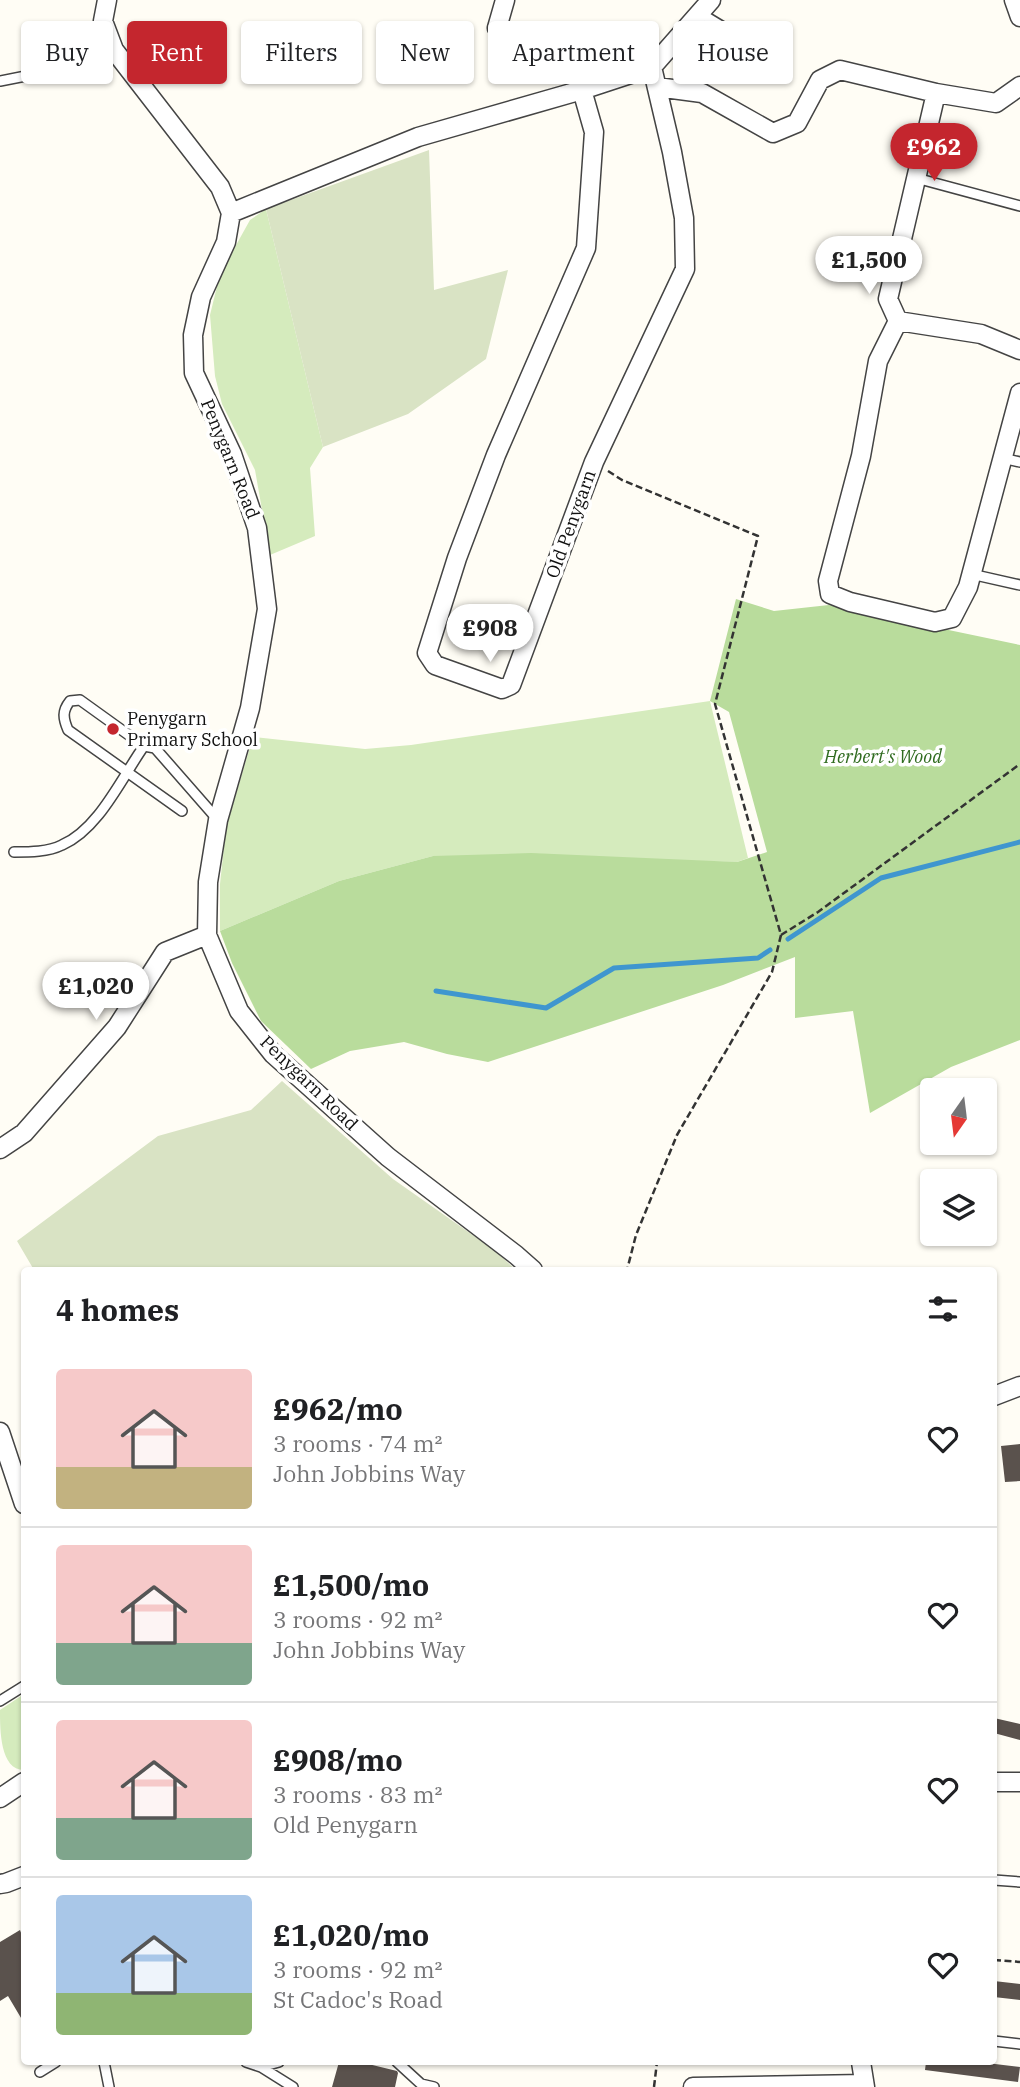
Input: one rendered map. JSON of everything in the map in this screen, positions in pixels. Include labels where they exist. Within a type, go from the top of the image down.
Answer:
[{"type":"street","points":[[103,21],[107,0]]},
{"type":"street","points":[[499,21],[505,0]]},
{"type":"street","points":[[1014,0],[1020,18]]},
{"type":"street","points":[[659,59],[705,7]]},
{"type":"street","points":[[113,47],[220,187],[231,213],[418,137],[600,84]]},
{"type":"street","points":[[657,87],[702,93],[773,133],[797,123],[820,80],[840,70],[936,93],[996,103],[1020,86]]},
{"type":"street","name":"Old Penygarn","points":[[582,90],[594,132],[586,248],[496,455],[457,558],[426,653],[435,665],[502,689],[511,685],[594,462],[685,270],[684,218],[656,84]]},
{"type":"street","points":[[898,321],[888,299],[936,93]]},
{"type":"street","name":"Penygarn Road","points":[[231,213],[226,242],[201,297],[193,335],[194,373],[232,454],[257,528],[267,610],[250,708],[218,820],[208,882],[207,935],[239,1011],[273,1054],[388,1157],[530,1267]]},
{"type":"street","points":[[898,321],[981,334],[1020,350]]},
{"type":"street","points":[[898,321],[878,361],[862,456],[828,581],[830,594],[850,602],[935,622],[952,618],[968,587],[1011,460],[1020,393]]},
{"type":"street","points":[[0,1149],[24,1133],[117,1027],[165,952],[207,935]]},
{"type":"street","points":[[997,1395],[1020,1386]]},
{"type":"street","points":[[0,1432],[21,1495]]},
{"type":"street","points":[[997,1782],[1020,1782]]},
{"type":"street","points":[[0,1798],[21,1784]]},
{"type":"street","points":[[0,1884],[21,1877]]},
{"type":"street","points":[[693,2087],[864,2085],[861,2065]]},
{"type":"lane","points":[[705,7],[723,21]]},
{"type":"lane","points":[[0,81],[21,77]]},
{"type":"lane","points":[[916,178],[1020,206]]},
{"type":"lane","points":[[971,574],[1020,585]]},
{"type":"lane","points":[[182,811],[68,730],[64,709],[71,701],[80,700],[144,746],[155,748],[218,820]]},
{"type":"lane","points":[[14,852],[32,852],[61,846],[83,833],[144,746]]},
{"type":"lane","points":[[0,1701],[21,1688]]},
{"type":"lane","points":[[997,1880],[1020,1882]]},
{"type":"lane","points":[[997,2041],[1020,2044]]},
{"type":"lane","points":[[40,2072],[51,2065]]},
{"type":"lane","points":[[105,2065],[109,2087]]},
{"type":"lane","points":[[255,2065],[293,2087]]},
{"type":"lane","points":[[261,2067],[268,2065]]},
{"type":"lane","points":[[400,2065],[421,2084],[434,2087]]},
{"type":"path","points":[[594,462],[622,480],[758,536],[715,704],[781,935],[772,972],[677,1135],[636,1236],[628,1267]]},
{"type":"path","points":[[781,935],[818,912],[1020,764]]},
{"type":"path","points":[[997,1960],[1020,1962]]},
{"type":"path","points":[[654,2087],[657,2065]]},
{"type":"green space","points":[[429,150],[434,290],[508,270],[486,359],[408,414],[323,447],[266,209]]},
{"type":"green space","points":[[266,209],[323,447],[310,468],[315,536],[270,555],[255,470],[222,404],[215,376],[210,315],[220,274],[250,220]]},
{"type":"green space","name":"Herbert's Wood","points":[[736,599],[774,611],[829,605],[1020,645],[1020,1040],[951,1067],[932,1078],[920,1078],[920,1085],[870,1113],[853,1011],[795,1018],[795,957],[723,985],[488,1062],[404,1042],[350,1051],[311,1069],[261,1021],[232,963],[220,931],[339,881],[433,856],[531,853],[737,862],[767,852],[729,712],[710,701]]},
{"type":"green space","points":[[710,701],[748,858],[737,862],[433,856],[339,881],[220,931],[220,884],[226,828],[253,737],[365,749],[411,745]]},
{"type":"green space","points":[[282,1081],[393,1179],[494,1250],[513,1267],[32,1267],[17,1241],[158,1136],[251,1110]]},
{"type":"green space","points":[[21,1696],[21,1769],[10,1763],[3,1748],[0,1710]]},
{"type":"building","points":[[1020,1444],[1020,1481],[1005,1482],[1001,1446]]},
{"type":"building","points":[[997,1719],[1020,1724],[1020,1740],[997,1734]]},
{"type":"building","points":[[20,1930],[21,2018],[8,1996],[0,2001],[0,1942]]},
{"type":"building","points":[[997,1981],[1020,1984],[1020,2000],[997,1997]]},
{"type":"building","points":[[997,2064],[1020,2067],[1018,2082],[925,2070],[926,2065]]},
{"type":"building","points":[[338,2065],[372,2065],[398,2073],[395,2087],[332,2087]]},
{"type":"waterway","points":[[788,939],[881,878],[1020,842]]},
{"type":"waterway","points":[[436,991],[546,1008],[614,968],[758,958],[770,950]]},
{"type":"place","name":"Penygarn Primary School","points":[[113,729]]}]
